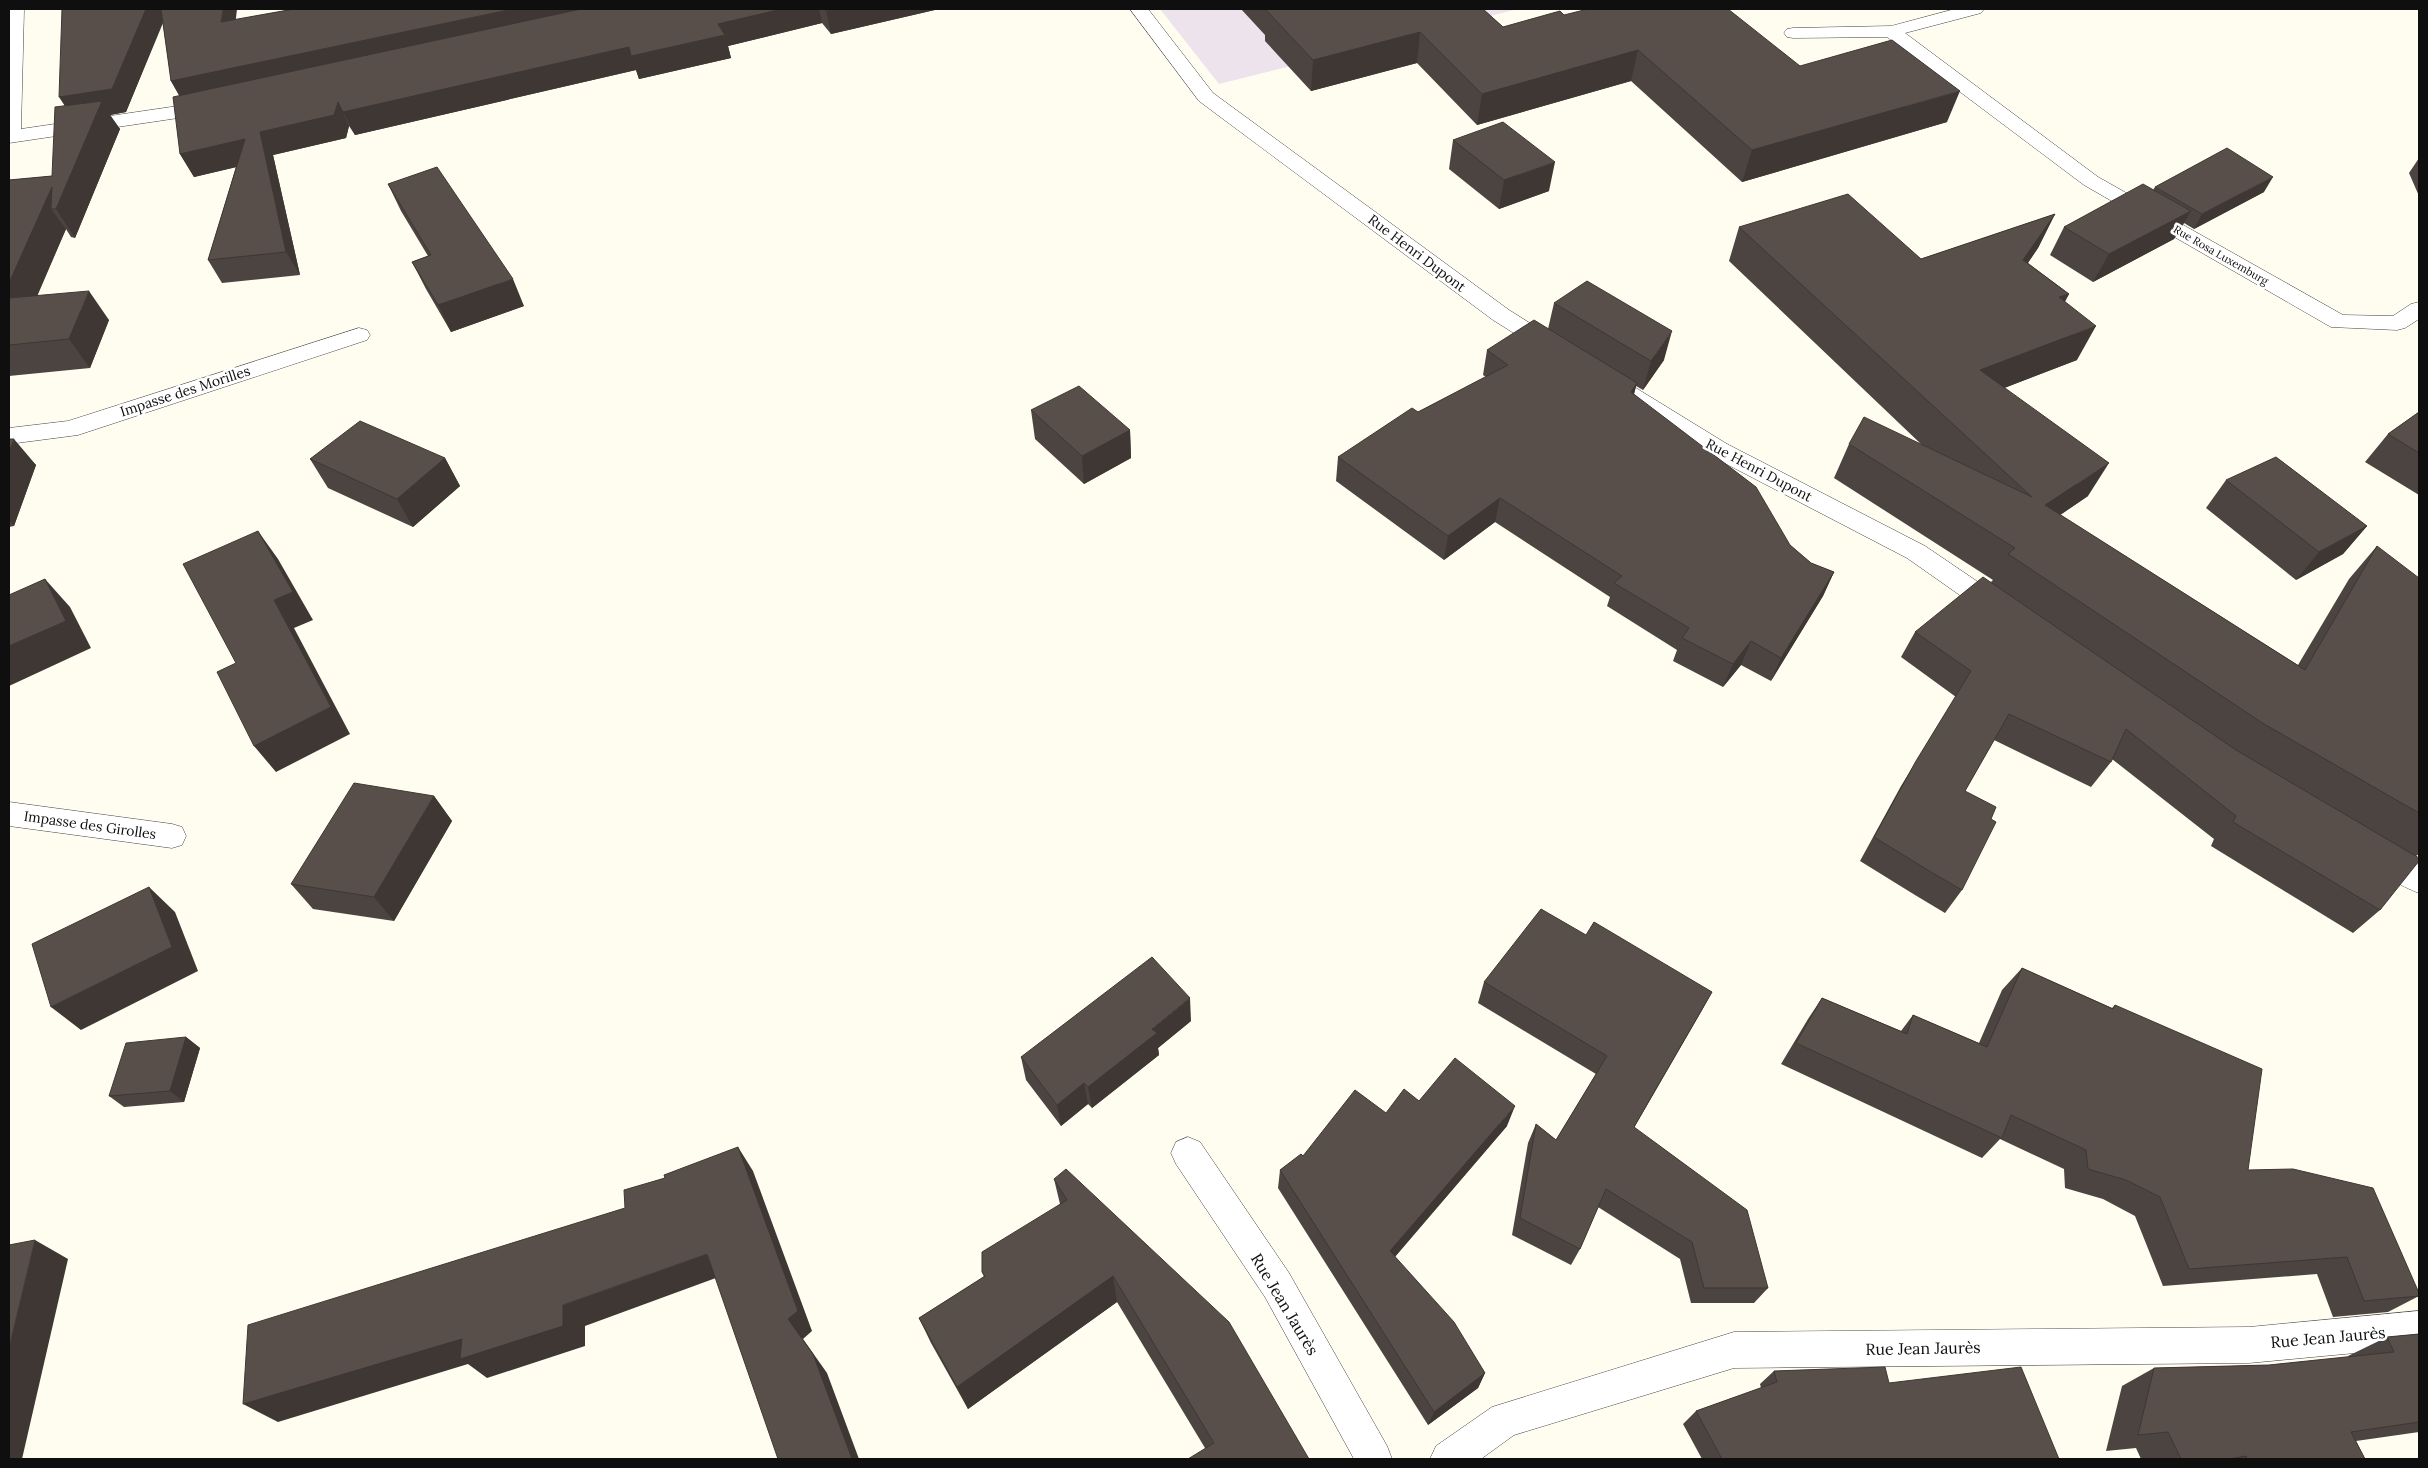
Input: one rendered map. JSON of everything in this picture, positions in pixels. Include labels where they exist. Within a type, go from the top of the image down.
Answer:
[{"type":"street","points":[[15,9],[10,136],[193,111],[232,103]]},
{"type":"street","name":"Rue Henri Dupont","points":[[1139,9],[1206,97],[1501,315],[1568,357]]},
{"type":"street","points":[[1793,33],[1891,30],[1975,9]]},
{"type":"street","name":"Rue Rosa Luxemburg","points":[[1891,30],[2091,181],[2339,322],[2397,323],[2419,309]]},
{"type":"street","name":"Impasse des Morilles","points":[[9,436],[70,429],[359,335]]},
{"type":"street","name":"Rue Henri Dupont","points":[[1602,377],[1719,450],[1916,552],[2022,625]]},
{"type":"street","name":"Impasse des Girolles","points":[[9,814],[172,836]]},
{"type":"street","points":[[2360,845],[2419,880]]},
{"type":"street","name":"Rue Jean Jaurès","points":[[1188,1153],[1277,1285],[1374,1459]]},
{"type":"street","name":"Rue Jean Jaurès","points":[[1449,1459],[1505,1420],[1734,1350],[2249,1345],[2419,1329]]},
{"type":"shaded area","points":[[1160,9],[1518,9],[1219,84]]},
{"type":"building","points":[[62,9],[146,9],[112,89],[59,97]]},
{"type":"building","points":[[161,9],[223,9],[221,22],[294,9],[513,9],[171,81]]},
{"type":"building","points":[[581,9],[782,9],[718,24],[725,35],[631,56],[629,47],[343,112],[338,102],[334,115],[260,132],[286,252],[208,260],[245,139],[180,154],[173,97]]},
{"type":"building","points":[[1483,9],[1503,27],[1560,11],[1564,15],[1588,9],[1728,9],[1800,66],[1892,40],[1960,91],[1752,150],[1638,50],[1482,94],[1420,32],[1313,60],[1266,10]]},
{"type":"building","points":[[102,101],[56,209],[51,209],[52,187],[9,283],[9,180],[52,176],[55,107]]},
{"type":"building","points":[[1503,122],[1555,162],[1504,180],[1453,140]]},
{"type":"building","points":[[2227,148],[2273,177],[2202,214],[2155,187]]},
{"type":"building","points":[[437,167],[513,279],[438,305],[412,262],[431,255],[388,184]]},
{"type":"building","points":[[2143,184],[2191,211],[2109,254],[2064,227]]},
{"type":"building","points":[[1848,194],[1921,259],[2055,214],[2023,260],[2069,294],[2059,297],[2096,326],[1980,370],[2109,463],[2045,505],[2305,670],[2377,546],[2419,578],[2419,813],[2264,724],[2008,554],[2015,548],[1849,444],[1864,417],[2032,497],[1739,227]]},
{"type":"building","points":[[1587,281],[1672,331],[1651,361],[1554,303]]},
{"type":"building","points":[[89,291],[69,339],[9,345],[9,298]]},
{"type":"building","points":[[1534,320],[1637,383],[1631,392],[1756,487],[1790,545],[1811,563],[1834,572],[1781,658],[1751,641],[1733,664],[1682,638],[1689,628],[1614,583],[1622,576],[1500,498],[1448,536],[1338,457],[1412,408],[1418,412],[1508,365],[1487,350]]},
{"type":"building","points":[[1079,386],[1130,430],[1082,456],[1031,410]]},
{"type":"building","points":[[2419,412],[2419,453],[2388,434]]},
{"type":"building","points":[[360,421],[445,458],[397,499],[310,459]]},
{"type":"building","points":[[9,439],[14,439],[9,452]]},
{"type":"building","points":[[2276,457],[2367,526],[2319,552],[2226,480]]},
{"type":"building","points":[[258,531],[293,592],[274,600],[331,707],[254,746],[217,672],[236,663],[183,564]]},
{"type":"building","points":[[1983,577],[2236,750],[2419,858],[2419,861],[2380,910],[2233,822],[2236,816],[2126,729],[2111,762],[2009,714],[1965,791],[1996,807],[1991,819],[1996,822],[1962,890],[1874,837],[1916,761],[1971,671],[1915,632]]},
{"type":"building","points":[[45,579],[66,621],[9,646],[9,595]]},
{"type":"building","points":[[354,783],[434,796],[374,897],[291,884]]},
{"type":"building","points":[[149,887],[172,947],[51,1007],[32,944]]},
{"type":"building","points":[[1541,909],[1586,935],[1594,922],[1712,992],[1634,1127],[1747,1210],[1768,1288],[1704,1288],[1692,1242],[1606,1189],[1580,1249],[1520,1218],[1536,1124],[1556,1140],[1607,1056],[1484,982]]},
{"type":"building","points":[[1152,957],[1190,998],[1152,1029],[1157,1033],[1088,1087],[1084,1083],[1057,1105],[1021,1057]]},
{"type":"building","points":[[2022,968],[2113,1009],[2115,1005],[2262,1069],[2248,1170],[2293,1169],[2373,1188],[2419,1296],[2364,1301],[2347,1257],[2189,1269],[2160,1197],[2126,1180],[2088,1169],[2086,1150],[2011,1115],[2002,1138],[1796,1043],[1822,998],[1907,1034],[1913,1015],[1987,1047]]},
{"type":"building","points":[[186,1037],[170,1091],[109,1096],[126,1043]]},
{"type":"building","points":[[1455,1058],[1515,1106],[1390,1251],[1454,1322],[1485,1373],[1434,1412],[1280,1170],[1301,1154],[1303,1156],[1355,1090],[1386,1113],[1404,1089],[1419,1101]]},
{"type":"building","points":[[738,1147],[798,1311],[788,1319],[813,1354],[852,1459],[778,1459],[707,1254],[563,1305],[563,1326],[460,1359],[462,1339],[243,1404],[248,1325],[625,1208],[624,1190],[665,1178],[664,1175]]},
{"type":"building","points":[[1066,1169],[1229,1322],[1309,1459],[1188,1459],[1214,1443],[1113,1276],[957,1387],[919,1318],[985,1276],[982,1272],[982,1252],[1067,1200],[1054,1179]]},
{"type":"building","points":[[35,1240],[9,1348],[9,1245]]},
{"type":"building","points":[[2419,1334],[2419,1422],[2351,1432],[2365,1459],[2247,1459],[2246,1456],[2229,1459],[2181,1459],[2168,1432],[2138,1435],[2154,1368],[2269,1365],[2394,1352],[2387,1337]]},
{"type":"building","points":[[1885,1367],[1889,1383],[2021,1367],[2059,1459],[1722,1459],[1696,1411],[1777,1382],[1774,1371]]}]
